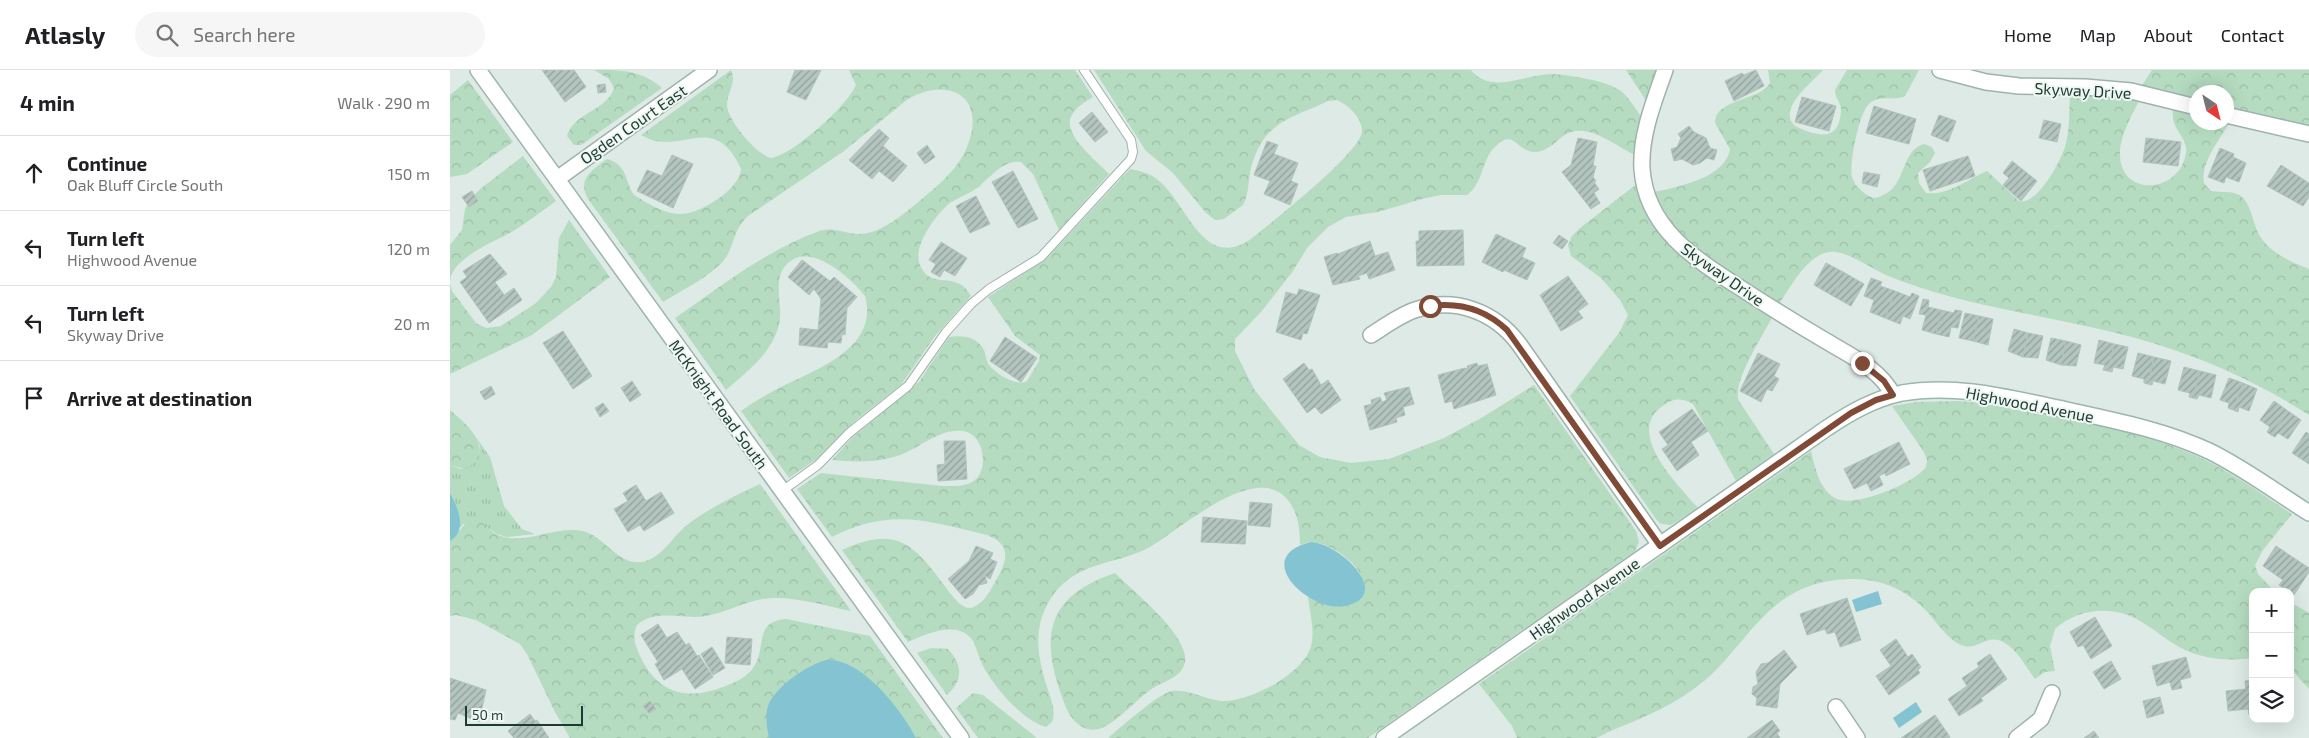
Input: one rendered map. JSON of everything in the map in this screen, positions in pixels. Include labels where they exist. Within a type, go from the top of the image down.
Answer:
[{"type":"street","name":"McKnight Road South","points":[[478,70],[961,738]]},
{"type":"street","name":"Ogden Court East","points":[[557,179],[710,70]]},
{"type":"street","name":"Skyway Drive","points":[[1665,70],[1647,127],[1642,157],[1643,176],[1648,194],[1665,228],[1676,242],[1699,262],[1776,312],[1862,363],[1884,381],[1893,395]]},
{"type":"street","name":"Skyway Drive","points":[[1940,70],[1986,82],[2012,86],[2085,87],[2124,90],[2189,105]]},
{"type":"street","points":[[2234,117],[2309,134]]},
{"type":"street","points":[[1371,334],[1408,312],[1438,305],[1470,308],[1497,321],[1519,344],[1660,546]]},
{"type":"street","name":"Highwood Avenue","points":[[1384,738],[1845,417],[1868,404],[1893,395],[1928,391],[1980,392],[2147,428],[2186,441],[2221,457],[2309,513]]},
{"type":"street","points":[[2016,738],[2041,719],[2052,693]]},
{"type":"street","points":[[1836,707],[1857,738]]},
{"type":"lane","points":[[782,491],[818,465],[848,433],[908,386],[946,332],[971,304],[989,289],[1041,257],[1130,159],[1134,152],[1131,140],[1084,70]]},
{"type":"green space","points":[[594,70],[614,70],[639,74],[662,88],[581,145],[574,145],[567,136],[570,128],[605,102],[614,88],[609,79]]},
{"type":"green space","points":[[731,70],[733,80],[727,100],[728,111],[737,128],[751,144],[758,151],[771,158],[781,155],[805,139],[842,105],[856,85],[849,70],[1075,70],[1093,97],[1081,105],[1072,115],[1070,122],[1071,130],[1082,147],[1109,174],[1059,230],[1033,174],[1021,162],[1008,163],[977,188],[950,203],[933,221],[923,238],[918,255],[919,262],[923,271],[929,276],[958,283],[971,296],[935,336],[901,385],[856,420],[817,459],[789,478],[741,411],[768,394],[829,363],[855,342],[863,329],[867,314],[865,296],[850,280],[830,264],[819,259],[797,258],[788,263],[780,276],[780,320],[775,336],[760,359],[726,390],[675,318],[743,270],[798,240],[822,230],[837,230],[857,234],[865,233],[881,228],[897,219],[938,185],[958,163],[967,147],[972,130],[972,115],[968,104],[961,96],[951,91],[938,89],[924,92],[908,99],[844,151],[748,216],[736,233],[724,260],[712,272],[663,302],[588,199],[584,186],[585,180],[591,171],[607,159],[619,165],[622,169],[634,195],[661,210],[678,214],[696,211],[726,193],[739,177],[741,169],[730,151],[719,141],[695,138],[669,142],[655,141],[641,135]]},
{"type":"green space","points":[[1094,70],[1471,70],[1479,78],[1489,81],[1510,81],[1554,74],[1598,81],[1621,91],[1630,100],[1642,118],[1635,155],[1589,132],[1571,132],[1539,152],[1524,149],[1516,142],[1507,139],[1491,151],[1477,184],[1467,195],[1441,195],[1378,212],[1346,217],[1328,227],[1307,248],[1293,271],[1261,312],[1235,339],[1235,351],[1254,389],[1299,445],[1320,457],[1351,463],[1389,459],[1444,438],[1483,417],[1534,385],[1636,531],[1639,542],[1635,551],[1368,738],[1108,738],[1149,704],[1172,691],[1184,691],[1221,701],[1245,697],[1274,685],[1298,667],[1311,646],[1312,628],[1308,597],[1315,600],[1362,596],[1364,587],[1362,577],[1349,560],[1330,547],[1311,542],[1300,545],[1299,526],[1294,509],[1287,499],[1273,489],[1256,488],[1237,493],[1197,515],[1150,547],[1123,558],[1084,570],[1061,586],[1051,598],[1045,610],[1039,633],[1038,645],[1042,669],[1054,711],[1052,722],[1046,727],[1028,718],[1002,693],[988,674],[973,641],[967,634],[959,631],[942,630],[908,642],[842,550],[862,542],[879,539],[893,540],[905,544],[927,563],[959,603],[964,607],[971,608],[985,598],[1002,568],[1005,555],[1001,544],[996,539],[987,535],[946,525],[891,519],[872,522],[832,537],[797,489],[821,473],[942,486],[965,485],[978,477],[983,462],[980,446],[976,439],[963,431],[946,432],[938,435],[908,452],[892,458],[866,461],[832,460],[853,437],[919,382],[949,337],[959,336],[973,339],[981,345],[992,369],[1012,381],[1027,381],[1039,361],[1040,355],[1015,336],[988,297],[1046,259],[1130,169],[1148,174],[1158,180],[1169,191],[1198,231],[1208,241],[1220,247],[1234,247],[1251,239],[1331,171],[1346,156],[1362,132],[1360,122],[1354,113],[1337,100],[1328,101],[1289,118],[1271,131],[1256,152],[1243,205],[1224,219],[1215,220],[1206,213],[1173,173],[1146,151]]},
{"type":"green space","points":[[1626,70],[1657,70],[1647,102]]},
{"type":"green space","points":[[1768,70],[1823,70],[1798,96],[1790,112],[1790,119],[1795,126],[1811,132],[1825,134],[1832,132],[1840,120],[1841,107],[1835,90],[1847,70],[1919,70],[1905,96],[1900,98],[1881,98],[1872,101],[1861,118],[1853,151],[1851,171],[1855,184],[1860,190],[1873,198],[1884,195],[1892,188],[1898,181],[1910,155],[1916,148],[1924,144],[1932,147],[1935,153],[1930,162],[1918,173],[1919,183],[1926,193],[1942,192],[1987,171],[2019,201],[2026,201],[2033,197],[2047,182],[2065,147],[2068,134],[2070,92],[2140,99],[2124,134],[2120,156],[2123,170],[2130,179],[2140,184],[2163,183],[2182,166],[2186,149],[2174,123],[2173,107],[2189,111],[2189,130],[2225,130],[2208,159],[2205,167],[2204,183],[2211,191],[2230,192],[2241,196],[2249,207],[2256,228],[2265,243],[2278,254],[2309,269],[2309,415],[2262,387],[2237,375],[2161,346],[2108,331],[1934,292],[1896,279],[1852,257],[1836,252],[1821,254],[1813,259],[1793,282],[1778,306],[1723,271],[1690,245],[1664,212],[1654,192],[1699,180],[1720,167],[1727,159],[1730,149],[1715,123],[1717,115],[1729,105],[1765,89],[1770,83]]},
{"type":"green space","points":[[2152,70],[2309,70],[2309,128],[2234,112],[2234,85],[2189,85],[2189,99],[2141,87]]},
{"type":"green space","points":[[468,80],[513,142],[467,174],[450,177],[450,95]]},
{"type":"green space","points":[[523,156],[556,201],[515,230],[467,257],[458,264],[450,281],[450,245],[462,230],[465,209],[469,201],[480,189]]},
{"type":"green space","points":[[1638,183],[1656,227],[1676,251],[1773,316],[1744,371],[1738,393],[1739,401],[1774,454],[1736,481],[1693,404],[1682,400],[1671,401],[1653,416],[1649,429],[1651,443],[1667,472],[1698,508],[1671,525],[1661,524],[1656,519],[1570,396],[1619,333],[1628,315],[1620,300],[1601,278],[1571,256],[1568,245],[1572,236],[1580,228]]},
{"type":"green space","points":[[569,220],[610,277],[532,335],[450,374],[450,283],[452,291],[476,323],[486,328],[501,326],[536,303],[551,287],[556,277],[559,238]]},
{"type":"green space","points":[[1957,401],[1982,403],[2093,424],[2148,438],[2175,447],[2213,464],[2292,514],[2263,550],[2255,565],[2258,574],[2271,588],[2249,588],[2249,658],[2227,659],[2202,656],[2179,647],[2130,616],[2108,611],[2096,611],[2074,617],[2055,629],[2050,646],[2055,671],[2045,672],[2035,679],[2008,645],[1996,640],[1990,640],[1974,646],[1962,645],[1954,641],[1921,606],[1904,593],[1892,587],[1864,580],[1829,581],[1805,588],[1785,598],[1754,627],[1709,676],[1691,691],[1653,713],[1596,738],[1517,738],[1512,726],[1479,684],[1811,451],[1821,483],[1835,498],[1855,500],[1869,497],[1883,493],[1910,480],[1926,467],[1927,460],[1924,452],[1892,406],[1917,402]]},
{"type":"green space","points":[[450,410],[473,432],[479,446],[478,461],[465,469],[450,465]]},
{"type":"green space","points":[[476,437],[490,457],[504,506],[522,529],[535,534],[507,537],[497,534],[486,527],[463,524],[460,528],[459,515],[450,493],[450,465],[461,469],[478,461],[480,446]]},
{"type":"green space","points":[[760,484],[851,611],[802,600],[772,598],[755,601],[706,616],[653,617],[637,625],[634,634],[637,650],[650,672],[659,682],[670,689],[682,693],[695,693],[723,687],[749,673],[756,664],[763,635],[767,627],[774,622],[786,619],[870,636],[943,738],[570,738],[520,644],[476,620],[456,615],[450,616],[450,541],[467,522],[478,519],[494,533],[517,538],[562,531],[583,531],[599,539],[628,561],[646,561],[658,554],[681,530],[694,520],[722,503]]},
{"type":"green space","points":[[1115,573],[1156,612],[1175,634],[1182,646],[1185,661],[1182,670],[1170,680],[1153,688],[1115,720],[1102,728],[1087,729],[1073,719],[1065,705],[1054,672],[1051,634],[1055,618],[1076,592],[1093,582]]},
{"type":"green space","points":[[2294,604],[2309,613],[2309,689],[2294,672]]},
{"type":"green space","points":[[931,648],[948,649],[956,661],[959,673],[958,679],[947,695],[917,653]]},
{"type":"green space","points":[[973,693],[983,695],[1037,738],[978,738],[956,708]]},
{"type":"water","points":[[450,493],[456,505],[460,525],[459,531],[450,541]]},
{"type":"water","points":[[1311,542],[1335,551],[1357,570],[1364,581],[1365,592],[1359,600],[1345,606],[1331,606],[1316,601],[1303,593],[1292,582],[1285,571],[1285,559],[1293,549]]},
{"type":"water","points":[[1878,591],[1882,604],[1856,612],[1852,600]]},
{"type":"water","points":[[826,660],[839,661],[853,667],[879,687],[901,713],[916,738],[769,738],[767,726],[768,706],[777,692],[784,684],[801,672]]},
{"type":"water","points":[[1916,702],[1922,712],[1899,728],[1893,718]]},
{"type":"building","points":[[542,70],[574,70],[586,87],[565,102]]},
{"type":"building","points":[[795,70],[821,70],[806,100],[787,92]]},
{"type":"building","points":[[1756,70],[1764,86],[1734,101],[1725,81],[1742,73],[1744,75]]},
{"type":"building","points":[[605,84],[606,92],[598,93],[597,85]]},
{"type":"building","points":[[1802,97],[1836,106],[1829,131],[1795,122]]},
{"type":"building","points":[[1874,106],[1916,119],[1909,144],[1866,133]]},
{"type":"building","points":[[1092,112],[1108,132],[1095,142],[1079,123]]},
{"type":"building","points":[[1939,115],[1956,121],[1948,142],[1931,135]]},
{"type":"building","points":[[2044,120],[2061,124],[2057,142],[2039,138]]},
{"type":"building","points":[[1689,126],[1694,132],[1706,138],[1710,148],[1717,150],[1714,160],[1707,158],[1693,165],[1682,159],[1674,161],[1671,149],[1677,147],[1681,138],[1678,134]]},
{"type":"building","points":[[879,129],[889,138],[883,146],[907,166],[893,182],[879,171],[872,179],[849,160]]},
{"type":"building","points":[[1578,138],[1597,142],[1593,166],[1596,166],[1593,177],[1599,189],[1594,193],[1600,203],[1591,209],[1562,172],[1571,165]]},
{"type":"building","points":[[2146,138],[2181,142],[2178,166],[2143,162]]},
{"type":"building","points":[[1267,141],[1278,145],[1274,154],[1298,163],[1291,181],[1298,184],[1290,205],[1264,194],[1270,181],[1254,175]]},
{"type":"building","points":[[927,145],[935,157],[925,164],[917,153]]},
{"type":"building","points":[[2220,148],[2234,154],[2233,157],[2246,163],[2239,182],[2226,177],[2224,183],[2208,177]]},
{"type":"building","points":[[672,155],[693,164],[673,208],[637,191],[647,170],[662,176]]},
{"type":"building","points":[[1968,156],[1975,176],[1930,191],[1923,170]]},
{"type":"building","points":[[2012,161],[2037,181],[2021,201],[2003,185],[2009,178],[2003,173]]},
{"type":"building","points":[[2281,165],[2309,183],[2309,197],[2303,206],[2267,186]]},
{"type":"building","points":[[1013,171],[1038,219],[1018,228],[992,182]]},
{"type":"building","points":[[1864,172],[1880,175],[1877,187],[1862,183]]},
{"type":"building","points":[[472,191],[478,201],[469,207],[462,197]]},
{"type":"building","points":[[976,196],[990,224],[970,233],[956,206]]},
{"type":"building","points":[[1463,230],[1464,265],[1417,266],[1416,241],[1419,241],[1419,231]]},
{"type":"building","points":[[1496,234],[1526,248],[1522,257],[1535,263],[1527,280],[1482,262]]},
{"type":"building","points":[[1559,235],[1568,241],[1562,249],[1553,243]]},
{"type":"building","points":[[1370,241],[1375,256],[1388,252],[1395,270],[1369,279],[1367,273],[1358,276],[1360,279],[1333,285],[1324,257],[1338,254]]},
{"type":"building","points":[[941,242],[967,258],[955,276],[944,270],[940,277],[931,272],[936,264],[929,260]]},
{"type":"building","points":[[490,254],[507,274],[495,282],[504,295],[514,288],[522,300],[489,323],[460,282],[467,277],[463,271]]},
{"type":"building","points":[[802,260],[830,281],[834,277],[857,297],[847,308],[845,335],[842,334],[841,343],[828,342],[827,348],[799,345],[800,328],[818,330],[821,299],[814,289],[809,295],[788,277]]},
{"type":"building","points":[[1826,263],[1845,273],[1833,296],[1814,285]]},
{"type":"building","points":[[1845,273],[1864,284],[1851,306],[1833,296]]},
{"type":"building","points":[[1568,276],[1588,304],[1578,311],[1583,318],[1561,331],[1540,295]]},
{"type":"building","points":[[1871,278],[1882,282],[1880,286],[1895,291],[1885,318],[1870,312],[1874,300],[1864,296]]},
{"type":"building","points":[[1299,289],[1320,295],[1307,334],[1303,333],[1301,340],[1276,332],[1286,292],[1297,295]]},
{"type":"building","points":[[1895,291],[1910,297],[1912,293],[1919,296],[1910,319],[1903,316],[1900,324],[1885,318]]},
{"type":"building","points":[[1923,299],[1929,300],[1928,307],[1941,310],[1936,334],[1922,330],[1926,315],[1919,314]]},
{"type":"building","points":[[1941,310],[1954,313],[1955,310],[1962,311],[1958,328],[1951,327],[1949,337],[1936,334]]},
{"type":"building","points":[[1965,313],[1979,316],[1973,341],[1959,338]]},
{"type":"building","points":[[1979,316],[1993,319],[1988,345],[1973,341]]},
{"type":"building","points":[[2014,329],[2028,333],[2023,357],[2008,351]]},
{"type":"building","points":[[563,331],[592,376],[573,389],[543,343]]},
{"type":"building","points":[[2028,333],[2043,336],[2038,358],[2023,357]]},
{"type":"building","points":[[1005,337],[1037,358],[1021,382],[990,361]]},
{"type":"building","points":[[2051,338],[2066,341],[2061,365],[2046,360]]},
{"type":"building","points":[[2099,340],[2114,344],[2108,371],[2103,370],[2105,365],[2094,363]]},
{"type":"building","points":[[2066,341],[2081,345],[2076,366],[2061,365]]},
{"type":"building","points":[[2114,344],[2128,347],[2123,369],[2113,367],[2112,372],[2108,371]]},
{"type":"building","points":[[1758,353],[1780,364],[1774,376],[1779,379],[1772,391],[1767,389],[1761,402],[1740,391]]},
{"type":"building","points":[[2138,353],[2154,357],[2148,384],[2144,383],[2144,379],[2132,376]]},
{"type":"building","points":[[2154,357],[2171,361],[2165,384],[2153,381],[2152,385],[2148,384]]},
{"type":"building","points":[[1304,363],[1309,370],[1312,369],[1321,385],[1328,380],[1341,400],[1321,414],[1315,407],[1307,413],[1283,379]]},
{"type":"building","points":[[1477,363],[1478,366],[1487,364],[1496,395],[1454,409],[1452,401],[1445,403],[1438,375],[1465,368],[1468,369],[1467,366]]},
{"type":"building","points":[[2184,367],[2200,371],[2193,398],[2189,397],[2190,393],[2178,390]]},
{"type":"building","points":[[2200,371],[2216,375],[2211,398],[2199,395],[2197,399],[2193,398]]},
{"type":"building","points":[[2229,378],[2243,383],[2233,410],[2228,408],[2229,403],[2220,400]]},
{"type":"building","points":[[632,381],[641,395],[630,402],[621,388]]},
{"type":"building","points":[[2243,383],[2257,389],[2249,411],[2239,407],[2238,412],[2233,410]]},
{"type":"building","points":[[491,386],[495,394],[485,400],[480,392]]},
{"type":"building","points":[[1409,387],[1414,404],[1403,407],[1405,415],[1396,418],[1397,422],[1370,430],[1364,406],[1372,404],[1371,400],[1380,397],[1382,402],[1387,400],[1384,393]]},
{"type":"building","points":[[2274,401],[2288,411],[2271,435],[2267,432],[2270,427],[2260,420]]},
{"type":"building","points":[[603,403],[609,411],[600,417],[595,408]]},
{"type":"building","points":[[1692,409],[1708,431],[1691,442],[1699,455],[1677,471],[1662,449],[1668,445],[1659,432]]},
{"type":"building","points":[[2288,411],[2301,420],[2288,439],[2278,433],[2275,437],[2271,435]]},
{"type":"building","points":[[2306,432],[2309,434],[2309,464],[2292,453]]},
{"type":"building","points":[[944,441],[965,441],[967,479],[938,481],[937,465],[945,464]]},
{"type":"building","points":[[1899,442],[1910,464],[1886,476],[1885,473],[1879,476],[1883,485],[1871,491],[1867,483],[1854,489],[1844,469]]},
{"type":"building","points":[[636,485],[646,501],[661,492],[674,513],[644,531],[640,525],[628,532],[614,509],[628,501],[623,493]]},
{"type":"building","points":[[1250,502],[1272,504],[1270,527],[1248,525]]},
{"type":"building","points":[[1203,517],[1247,521],[1245,544],[1201,542]]},
{"type":"building","points":[[976,546],[993,553],[990,559],[997,562],[990,579],[985,576],[987,583],[979,585],[973,594],[965,599],[948,579],[969,561]]},
{"type":"building","points":[[2276,546],[2309,568],[2309,572],[2294,595],[2294,588],[2284,588],[2279,585],[2283,580],[2263,566]]},
{"type":"building","points":[[1847,598],[1861,640],[1840,647],[1835,632],[1827,634],[1825,629],[1807,635],[1800,614]]},
{"type":"building","points":[[2095,617],[2112,646],[2091,659],[2083,645],[2078,647],[2070,632]]},
{"type":"building","points":[[658,624],[667,638],[677,632],[686,645],[689,643],[713,677],[695,689],[682,669],[664,680],[655,664],[658,662],[641,635]]},
{"type":"building","points":[[727,637],[752,639],[750,665],[725,663]]},
{"type":"building","points":[[1896,639],[1908,657],[1912,654],[1921,667],[1918,670],[1920,673],[1889,695],[1876,676],[1891,666],[1880,650]]},
{"type":"building","points":[[712,647],[725,668],[713,675],[701,654]]},
{"type":"building","points":[[1784,650],[1797,667],[1780,684],[1777,708],[1756,705],[1757,698],[1752,694],[1753,687],[1758,684],[1756,672],[1761,664],[1768,663]]},
{"type":"building","points":[[1990,654],[2007,679],[1981,698],[1983,701],[1959,716],[1948,699],[1967,686],[1962,678],[1979,667],[1977,663]]},
{"type":"building","points":[[2186,657],[2191,677],[2180,680],[2182,688],[2172,690],[2170,682],[2157,686],[2152,666]]},
{"type":"building","points":[[2111,661],[2121,679],[2104,689],[2093,672]]},
{"type":"building","points":[[450,678],[486,690],[479,722],[458,713],[455,720],[450,719]]},
{"type":"building","points":[[2249,680],[2249,715],[2248,709],[2228,711],[2226,691],[2246,689],[2245,681]]},
{"type":"building","points":[[2160,697],[2164,713],[2147,718],[2143,701]]},
{"type":"building","points":[[650,701],[656,709],[649,713],[643,706]]},
{"type":"building","points":[[530,714],[535,721],[537,720],[549,738],[514,738],[508,731]]},
{"type":"building","points":[[1935,715],[1950,737],[1901,738]]},
{"type":"building","points":[[1772,720],[1780,731],[1777,733],[1780,738],[1747,738]]},
{"type":"building","points":[[2094,731],[2099,738],[2084,738]]},
{"type":"route","points":[[1430,306],[1454,305],[1470,308],[1492,318],[1507,330],[1519,344],[1660,546],[1858,408],[1893,395],[1880,376],[1862,363]]}]
